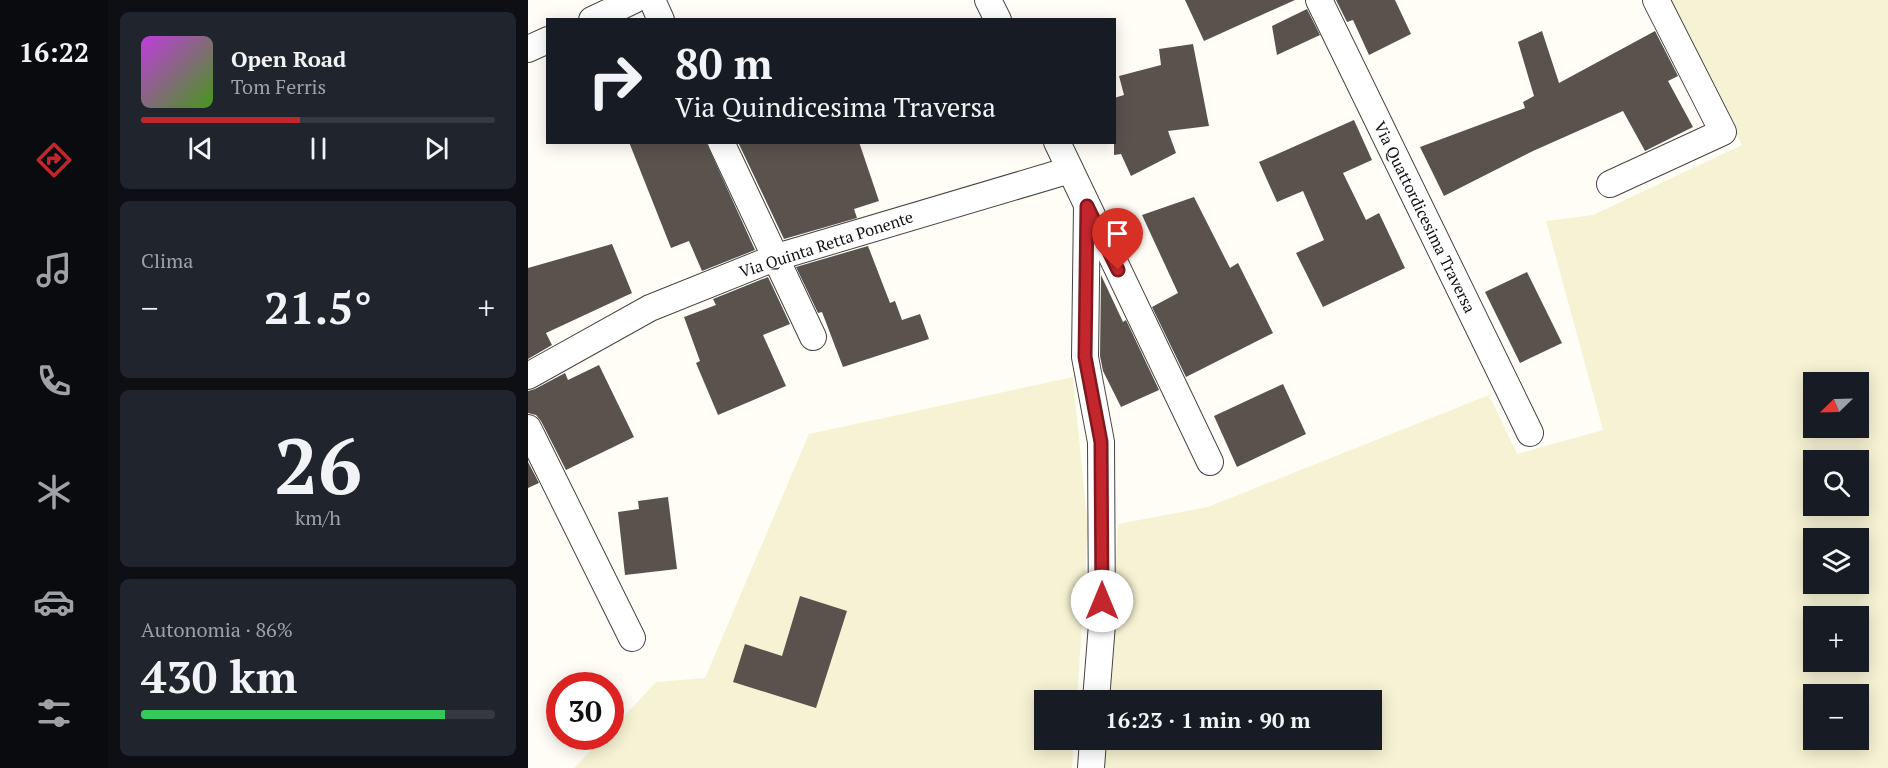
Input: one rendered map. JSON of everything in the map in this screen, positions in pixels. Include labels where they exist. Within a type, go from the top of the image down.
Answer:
[{"type":"street","points":[[596,18],[634,0]]},
{"type":"street","points":[[652,0],[660,18]]},
{"type":"street","points":[[988,0],[997,18]]},
{"type":"street","name":"Via Quattordicesima Traversa","points":[[1319,0],[1530,433]]},
{"type":"street","points":[[1610,184],[1723,132],[1656,0]]},
{"type":"street","points":[[528,49],[546,41]]},
{"type":"street","points":[[722,144],[813,337]]},
{"type":"street","points":[[1058,144],[1210,462]]},
{"type":"street","name":"Via Quinta Retta Ponente","points":[[528,376],[650,308],[777,257],[1070,170]]},
{"type":"street","points":[[1087,206],[1085,357],[1101,442],[1102,624],[1097,690]]},
{"type":"street","points":[[528,428],[632,638]]},
{"type":"street","points":[[1091,768],[1092,750]]},
{"type":"shaded area","points":[[1668,0],[1888,0],[1888,768],[1104,768],[1105,750],[1382,750],[1382,690],[1109,690],[1118,524],[1208,507],[1489,395],[1517,454],[1603,430],[1546,221],[1593,215],[1742,145]]},
{"type":"shaded area","points":[[1073,377],[1088,530],[1078,690],[1034,690],[1034,750],[1073,750],[1072,768],[574,768],[591,750],[624,750],[624,716],[656,682],[705,678],[809,434]]},
{"type":"building","points":[[1185,0],[1295,0],[1204,41]]},
{"type":"building","points":[[1336,0],[1395,0],[1411,34],[1369,55],[1353,20],[1347,22]]},
{"type":"building","points":[[1307,9],[1320,35],[1277,55],[1272,26]]},
{"type":"building","points":[[1542,31],[1559,83],[1655,31],[1678,76],[1668,81],[1693,127],[1645,151],[1623,111],[1533,151],[1444,196],[1420,147],[1525,108],[1523,102],[1534,96],[1518,42]]},
{"type":"building","points":[[1193,44],[1209,126],[1168,131],[1176,153],[1131,176],[1121,154],[1114,155],[1116,97],[1124,95],[1119,76],[1161,65],[1159,49]]},
{"type":"building","points":[[1354,120],[1372,160],[1343,173],[1366,220],[1379,213],[1405,268],[1323,307],[1296,253],[1324,240],[1303,191],[1277,202],[1259,162]]},
{"type":"building","points":[[630,144],[707,144],[755,250],[702,271],[689,241],[671,248]]},
{"type":"building","points":[[739,144],[860,144],[879,201],[854,209],[857,218],[784,239]]},
{"type":"building","points":[[1194,197],[1230,268],[1238,263],[1273,333],[1186,377],[1152,307],[1178,293],[1142,215]]},
{"type":"building","points":[[612,244],[632,293],[546,333],[552,345],[528,359],[528,268]]},
{"type":"building","points":[[868,246],[890,303],[895,301],[902,320],[920,314],[929,339],[843,367],[822,312],[818,313],[796,267]]},
{"type":"building","points":[[1527,272],[1562,343],[1520,363],[1485,292]]},
{"type":"building","points":[[1101,275],[1123,322],[1126,320],[1159,390],[1121,407],[1103,371],[1100,356]]},
{"type":"building","points":[[768,277],[790,324],[763,335],[786,386],[718,415],[696,363],[700,361],[684,317],[716,305],[713,299]]},
{"type":"building","points":[[599,365],[634,437],[566,470],[541,421],[536,415],[528,413],[528,391],[565,373],[568,380]]},
{"type":"building","points":[[1283,384],[1306,434],[1237,467],[1214,416]]},
{"type":"building","points":[[528,462],[539,483],[528,488]]},
{"type":"building","points":[[668,497],[677,569],[625,575],[618,512],[639,509],[638,501]]},
{"type":"building","points":[[800,596],[847,611],[816,708],[733,682],[745,644],[782,656]]},
{"type":"route","points":[[1102,601],[1101,442],[1085,357],[1087,206],[1118,270]]}]
